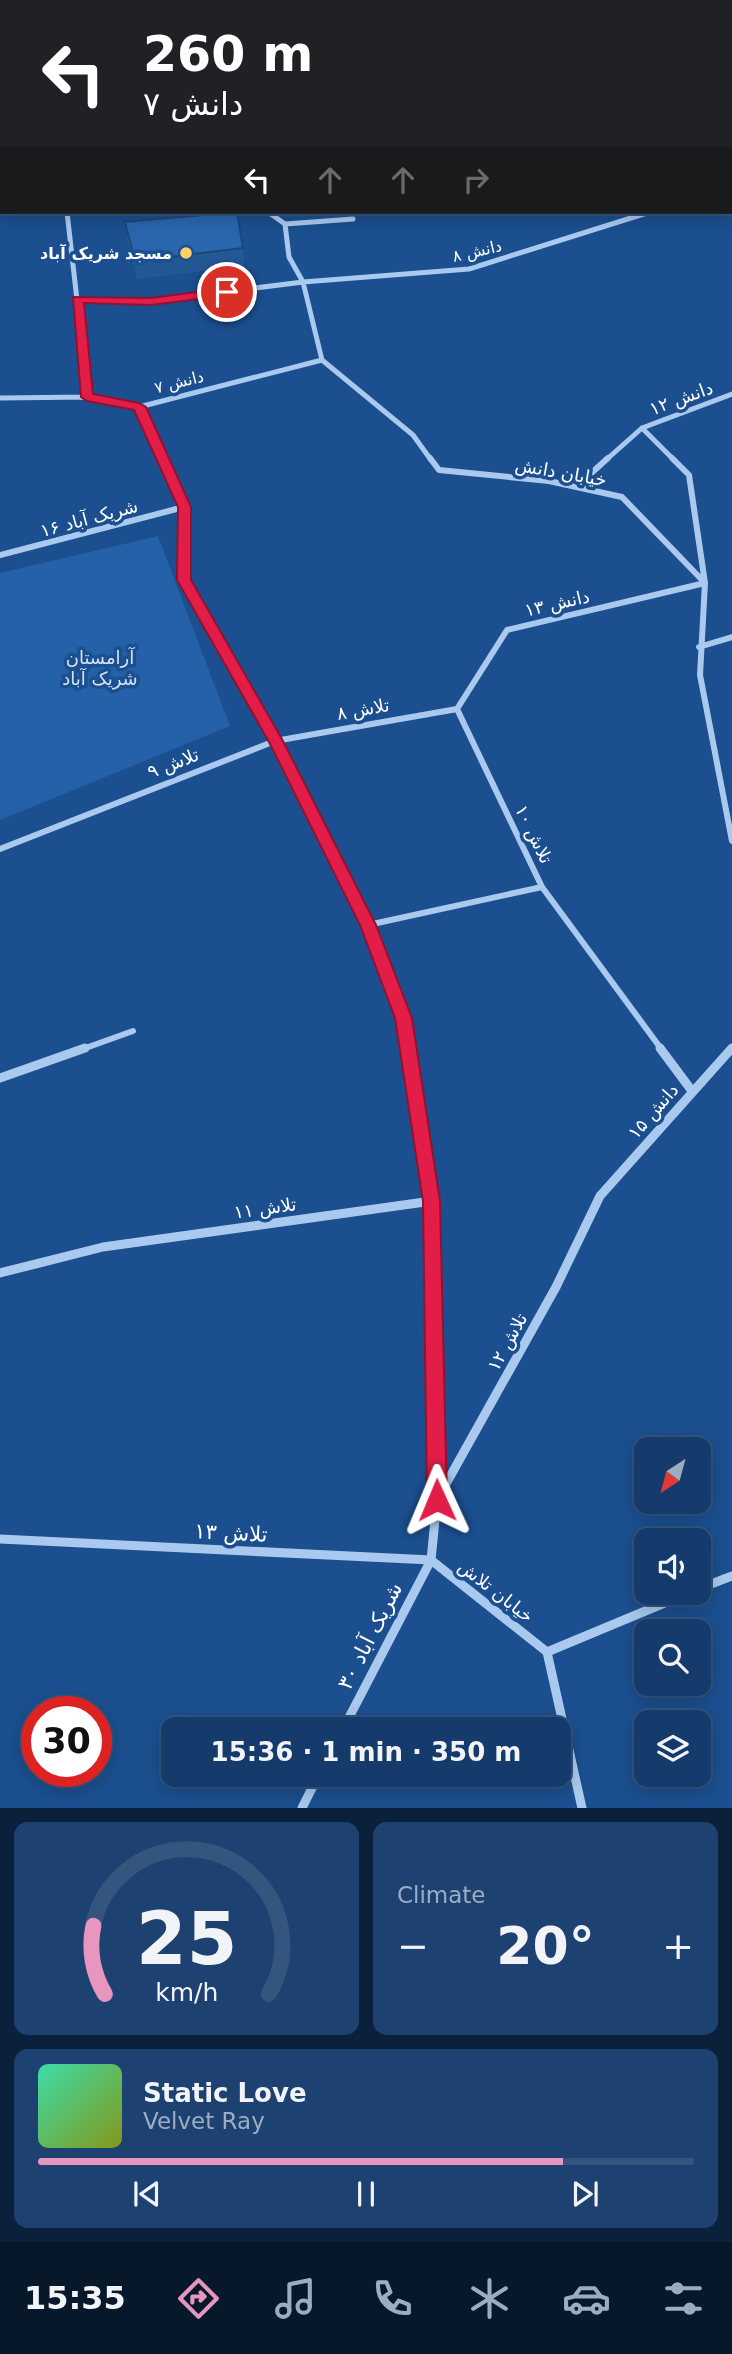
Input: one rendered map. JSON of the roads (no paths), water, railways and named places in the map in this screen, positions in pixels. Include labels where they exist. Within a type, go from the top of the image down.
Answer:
[{"type":"street","points":[[67,214],[87,397]]},
{"type":"street","points":[[271,214],[285,224],[353,219]]},
{"type":"street","name":"دانش ۸","points":[[77,300],[151,302],[303,282],[469,269],[644,214]]},
{"type":"street","points":[[285,224],[289,257],[303,282],[321,360]]},
{"type":"street","name":"دانش ۷","points":[[0,398],[87,397],[139,407],[321,360]]},
{"type":"street","name":"خیابان دانش","points":[[321,360],[413,435],[439,470],[577,486],[622,497],[705,583]]},
{"type":"street","name":"دانش ۱۲","points":[[577,486],[642,428],[732,394]]},
{"type":"street","name":"خیابان تلاش","points":[[139,407],[184,507],[184,580],[275,741],[368,925],[403,1018],[432,1201],[437,1500],[431,1560],[547,1651]]},
{"type":"street","points":[[642,428],[689,475],[705,583],[699,647],[700,675],[732,841]]},
{"type":"street","name":"شریک آباد ۱۶","points":[[0,555],[184,507]]},
{"type":"street","name":"دانش ۱۳","points":[[457,709],[507,630],[705,583]]},
{"type":"street","points":[[699,647],[732,637]]},
{"type":"street","name":"تلاش ۸","points":[[275,741],[457,709]]},
{"type":"street","name":"تلاش ۱۰","points":[[368,925],[542,887],[457,709]]},
{"type":"street","name":"تلاش ۹","points":[[0,849],[82,814],[275,741]]},
{"type":"street","points":[[542,887],[692,1091]]},
{"type":"street","points":[[0,1079],[133,1031]]},
{"type":"street","name":"دانش ۱۵","points":[[600,1196],[732,1048]]},
{"type":"street","name":"تلاش ۱۲","points":[[437,1500],[556,1287],[600,1196]]},
{"type":"street","name":"تلاش ۱۱","points":[[0,1273],[103,1247],[432,1201]]},
{"type":"street","name":"تلاش ۱۳","points":[[0,1539],[431,1560]]},
{"type":"street","name":"شریک آباد ۳۰","points":[[349,1717],[431,1560]]},
{"type":"street","points":[[711,1585],[732,1576]]},
{"type":"street","points":[[582,1808],[547,1651],[659,1605]]},
{"type":"street","points":[[302,1808],[313,1787]]},
{"type":"place","name":"مسجد شریک آباد","points":[[186,253]]},
{"type":"park label","name":"آرامستان شریک آباد","points":[[100,667]]}]
